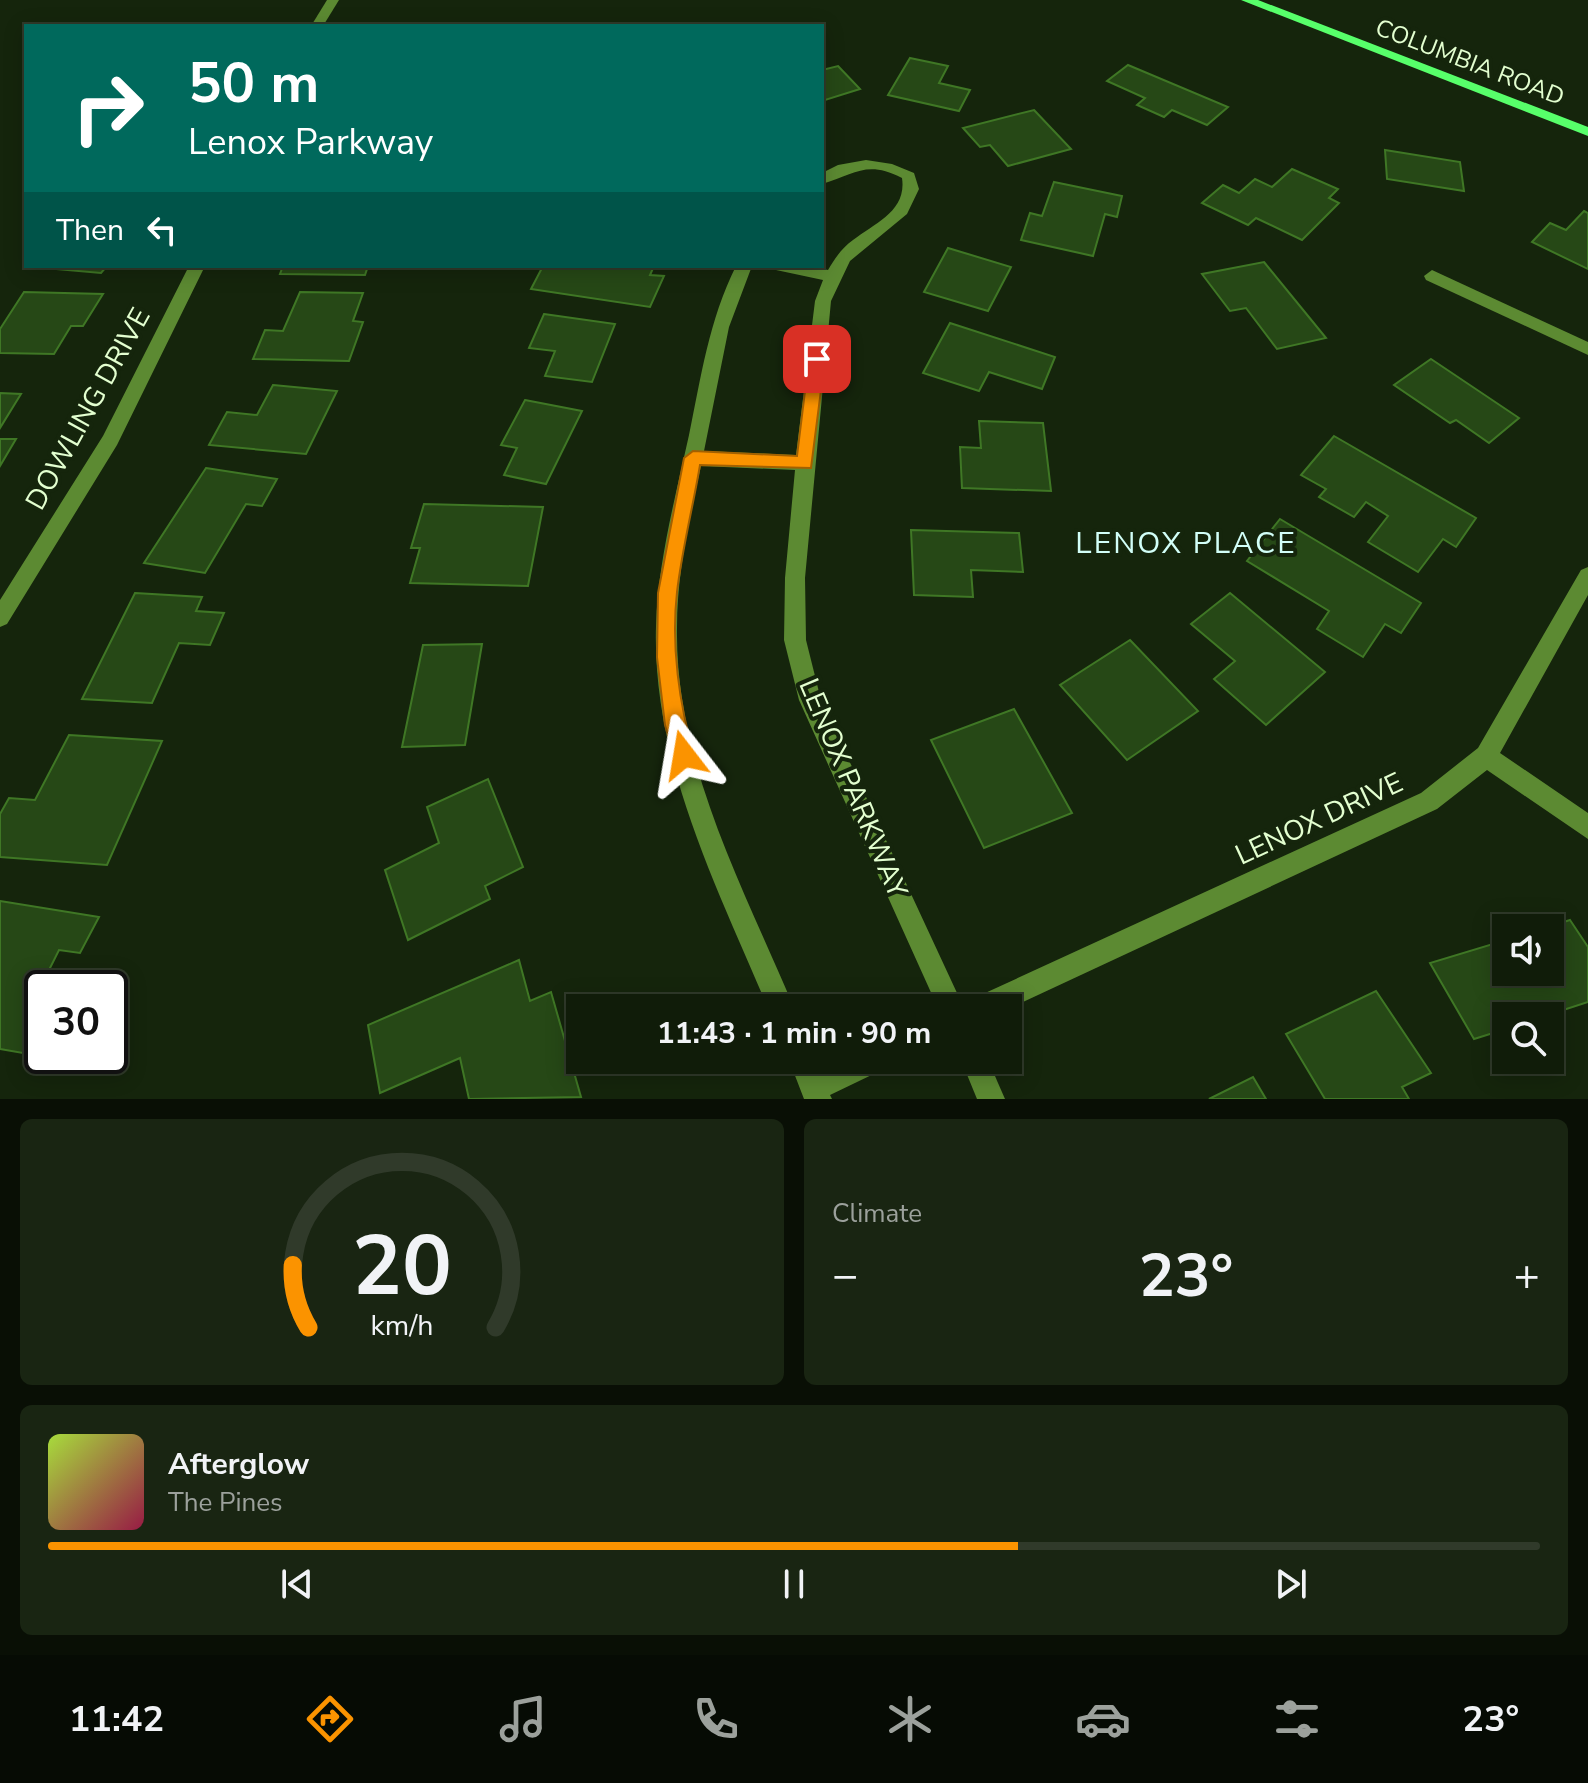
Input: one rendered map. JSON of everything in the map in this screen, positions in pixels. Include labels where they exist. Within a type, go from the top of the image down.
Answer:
[{"type":"main road","name":"COLUMBIA ROAD","points":[[1247,0],[1588,132]]},
{"type":"street","points":[[318,24],[333,0]]},
{"type":"street","name":"LENOX PARKWAY","points":[[824,178],[848,167],[870,162],[890,165],[909,176],[914,189],[907,206],[849,252],[831,276],[823,301],[795,578],[795,640],[810,700],[945,994]]},
{"type":"street","name":"DOWLING DRIVE","points":[[0,618],[110,440],[196,268]]},
{"type":"street","points":[[743,268],[716,347],[693,458],[668,593],[667,657],[675,725],[701,815],[775,994]]},
{"type":"street","points":[[792,268],[831,276]]},
{"type":"street","points":[[1432,276],[1588,349]]},
{"type":"street","points":[[693,458],[805,463]]},
{"type":"street","name":"LENOX DRIVE","points":[[1011,994],[1429,801],[1486,756],[1588,576]]},
{"type":"street","points":[[1486,756],[1588,827]]},
{"type":"street","points":[[808,1074],[816,1094],[849,1074]]},
{"type":"street","points":[[980,1074],[991,1099]]},
{"type":"building","points":[[910,58],[948,66],[939,83],[970,90],[959,111],[888,95]]},
{"type":"building","points":[[1128,65],[1228,107],[1207,125],[1172,110],[1164,117],[1137,105],[1145,98],[1107,81]]},
{"type":"building","points":[[838,66],[860,89],[824,100],[824,70]]},
{"type":"building","points":[[1034,110],[1071,149],[1008,166],[990,145],[980,147],[963,128]]},
{"type":"building","points":[[1385,150],[1460,162],[1464,191],[1387,179]]},
{"type":"building","points":[[1292,169],[1338,189],[1329,198],[1339,203],[1302,240],[1256,218],[1248,225],[1202,203],[1223,185],[1239,193],[1255,179],[1272,187]]},
{"type":"building","points":[[1054,182],[1122,196],[1117,217],[1105,214],[1093,256],[1021,240],[1030,213],[1042,216]]},
{"type":"building","points":[[1584,211],[1588,213],[1588,269],[1532,242],[1550,223],[1566,230]]},
{"type":"building","points":[[948,248],[1011,267],[988,311],[924,292]]},
{"type":"building","points":[[1264,262],[1326,338],[1277,349],[1246,308],[1230,311],[1202,274]]},
{"type":"building","points":[[56,268],[105,268],[101,273]]},
{"type":"building","points":[[282,268],[367,268],[365,275],[280,274]]},
{"type":"building","points":[[542,268],[653,268],[650,275],[664,276],[650,307],[531,289]]},
{"type":"building","points":[[24,292],[103,294],[83,326],[71,326],[54,354],[0,353],[0,329]]},
{"type":"building","points":[[300,292],[363,293],[353,321],[363,322],[349,361],[253,359],[265,330],[283,331]]},
{"type":"building","points":[[544,314],[615,324],[592,382],[545,376],[555,351],[529,348]]},
{"type":"building","points":[[950,323],[1055,357],[1042,389],[989,372],[979,391],[923,373]]},
{"type":"building","points":[[1431,359],[1519,418],[1489,443],[1456,420],[1450,423],[1394,385]]},
{"type":"building","points":[[273,385],[337,391],[306,454],[209,445],[227,412],[257,415]]},
{"type":"building","points":[[0,393],[21,394],[0,428]]},
{"type":"building","points":[[525,400],[582,411],[546,484],[504,475],[517,448],[501,445]]},
{"type":"building","points":[[979,421],[1043,423],[1051,491],[962,488],[960,447],[981,448]]},
{"type":"building","points":[[1334,436],[1476,518],[1456,547],[1443,539],[1418,572],[1368,542],[1388,516],[1366,502],[1354,517],[1319,497],[1326,489],[1301,475]]},
{"type":"building","points":[[0,439],[16,439],[0,466]]},
{"type":"building","points":[[206,468],[277,479],[262,506],[246,504],[205,573],[144,563]]},
{"type":"building","points":[[424,504],[543,507],[528,586],[410,583],[420,548],[411,548]]},
{"type":"building","points":[[1280,519],[1421,603],[1401,633],[1385,624],[1363,657],[1317,629],[1329,611],[1247,561]]},
{"type":"building","points":[[911,530],[1019,533],[1023,572],[971,570],[973,597],[914,595]]},
{"type":"building","points":[[135,593],[202,597],[196,611],[224,613],[210,645],[179,643],[152,703],[82,699]]},
{"type":"building","points":[[1230,593],[1325,672],[1266,725],[1214,679],[1235,661],[1191,624]]},
{"type":"building","points":[[1130,640],[1198,711],[1127,760],[1060,685]]},
{"type":"building","points":[[482,644],[465,745],[402,747],[423,645]]},
{"type":"building","points":[[1014,709],[1072,813],[984,848],[931,740]]},
{"type":"building","points":[[69,735],[162,741],[107,865],[0,857],[0,814],[9,798],[35,800]]},
{"type":"building","points":[[488,779],[523,867],[485,886],[490,899],[408,940],[385,870],[439,843],[427,807]]},
{"type":"building","points":[[0,901],[99,917],[80,953],[59,950],[49,970],[24,970],[24,1053],[0,1049]]},
{"type":"building","points":[[1570,920],[1588,947],[1588,1002],[1564,1010],[1564,1002],[1492,1002],[1492,1033],[1474,1039],[1430,963],[1492,944],[1492,986],[1564,986],[1564,922]]},
{"type":"building","points":[[519,960],[530,1001],[551,992],[566,1044],[566,1074],[574,1074],[581,1097],[469,1099],[460,1058],[380,1093],[368,1025]]},
{"type":"building","points":[[1376,991],[1431,1073],[1402,1087],[1409,1099],[1325,1099],[1286,1034]]},
{"type":"building","points":[[1253,1077],[1266,1099],[1209,1099]]},
{"type":"district","name":"LENOX PLACE","points":[[1186,543]]},
{"type":"route","points":[[684,755],[675,725],[667,657],[668,593],[693,458],[805,463],[817,359]]}]
